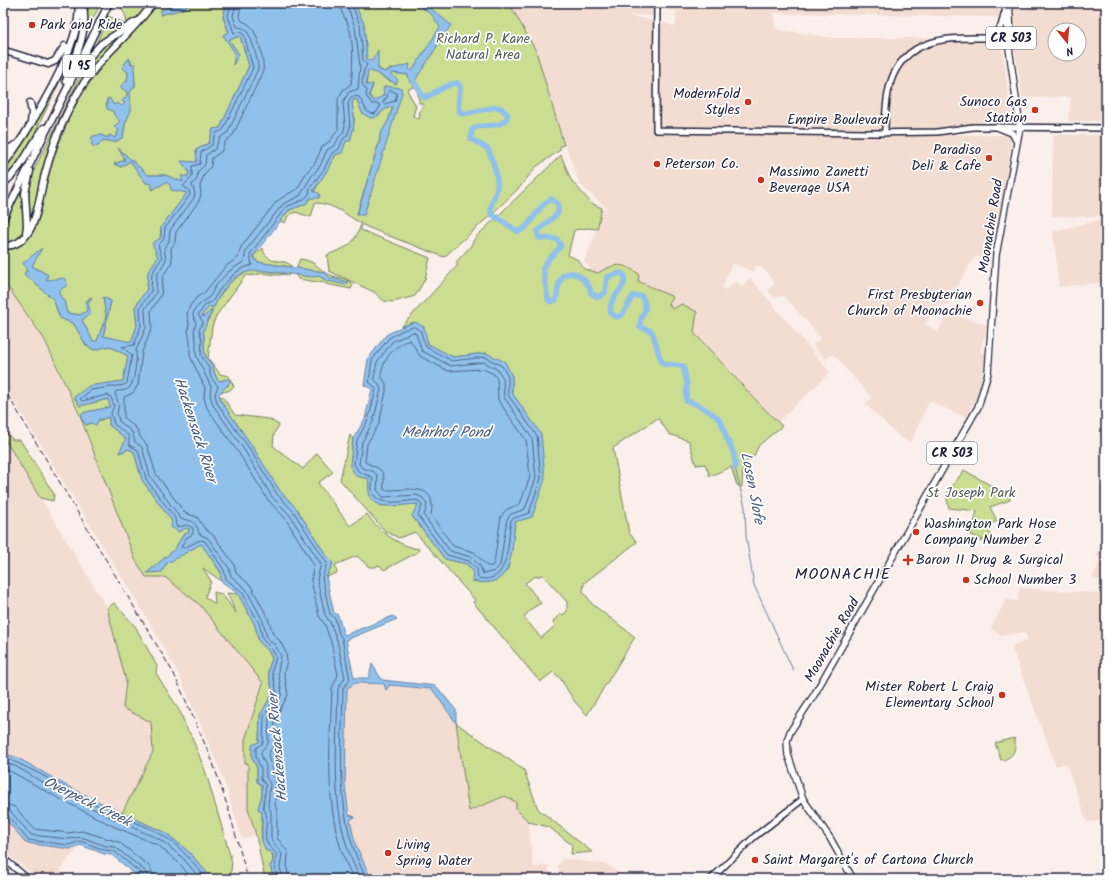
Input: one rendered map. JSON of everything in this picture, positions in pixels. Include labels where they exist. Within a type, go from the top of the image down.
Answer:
[{"type":"highway","points":[[3,165],[28,129],[59,70],[77,23],[78,3]]},
{"type":"highway","points":[[66,81],[81,37],[84,16],[82,3]]},
{"type":"highway","name":"I 95","points":[[3,219],[64,96],[105,3]]},
{"type":"highway","name":"I 95","points":[[3,210],[66,81],[109,3]]},
{"type":"highway","points":[[3,246],[15,244],[24,236],[35,219],[52,149],[76,97],[96,67],[153,3]]},
{"type":"highway","points":[[64,96],[83,64],[94,51],[107,40],[135,22],[147,11]]},
{"type":"highway","points":[[53,68],[77,23]]},
{"type":"highway","points":[[5,51],[48,64],[55,61],[65,46]]},
{"type":"highway","points":[[3,153],[14,147],[28,129],[32,112],[30,103]]},
{"type":"highway","points":[[3,184],[21,167],[35,139],[44,128]]},
{"type":"highway","points":[[24,236],[27,225],[26,186],[40,143]]},
{"type":"main road","name":"CR 503","points":[[1009,3],[1012,73]]},
{"type":"main road","name":"CR 503","points":[[1005,6],[1012,73],[1020,127]]},
{"type":"main road","points":[[997,127],[1012,133],[1017,143]]},
{"type":"main road","name":"Moonachie Road","points":[[803,799],[790,764],[787,746],[790,732],[803,714],[980,402],[988,373],[996,255],[1020,127]]},
{"type":"main road","name":"CR 503","points":[[803,799],[830,838],[853,879]]},
{"type":"street","name":"Empire Boulevard","points":[[657,3],[656,130],[885,133],[938,132],[973,127],[1106,128]]},
{"type":"street","points":[[885,133],[887,92],[893,76],[905,59],[920,47],[937,41],[986,38],[993,35],[1001,27],[1005,6]]},
{"type":"street","points":[[711,879],[754,837],[803,799]]},
{"type":"street","points":[[3,858],[28,879]]},
{"type":"shaded area","points":[[509,3],[653,3],[653,16],[626,15],[676,26],[676,10],[669,11],[669,3],[999,3],[1000,17],[774,13],[775,29],[833,38],[926,38],[929,44],[988,39],[999,28],[1013,128],[953,131],[954,135],[1008,135],[1011,141],[1003,200],[990,249],[989,262],[975,256],[946,306],[939,304],[925,324],[937,332],[949,313],[987,325],[980,352],[986,355],[979,394],[965,417],[929,401],[911,443],[900,437],[865,404],[872,398],[833,354],[825,359],[813,345],[821,338],[784,296],[774,298],[768,290],[775,284],[766,271],[757,265],[753,272],[732,263],[722,287],[725,290],[736,281],[742,287],[750,278],[830,372],[778,422],[749,395],[724,364],[672,309],[669,304],[673,297],[637,281],[612,265],[598,273],[592,271],[584,262],[602,212],[606,207],[580,185],[563,139],[536,51]]},
{"type":"shaded area","points":[[1013,3],[1106,3],[1106,121],[1068,121],[1071,97],[1023,98],[1015,52]]},
{"type":"shaded area","points":[[1053,135],[1106,135],[1106,213],[1094,217],[1052,216]]},
{"type":"shaded area","points":[[1106,218],[1106,282],[1059,287],[1053,232]]},
{"type":"shaded area","points":[[3,278],[32,320],[62,378],[101,469],[135,559],[146,576],[165,577],[200,605],[263,683],[245,740],[245,763],[248,763],[249,783],[247,789],[248,808],[256,835],[242,839],[223,777],[178,673],[145,615],[3,383]]},
{"type":"shaded area","points":[[3,436],[107,608],[126,681],[123,708],[151,722],[153,752],[122,813],[67,786],[18,758],[3,753]]},
{"type":"shaded area","points":[[1106,536],[1106,584],[1092,577],[1102,559],[1096,556]]},
{"type":"shaded area","points":[[1019,588],[1105,594],[1106,824],[1105,820],[1087,822],[1066,763],[1056,766],[1011,646],[1028,640],[1025,632],[1000,636],[991,628],[1006,600],[1018,601]]},
{"type":"shaded area","points":[[356,683],[432,689],[456,723],[469,810],[505,796],[516,802],[516,809],[529,822],[533,867],[549,865],[549,879],[377,879],[366,869],[355,843],[345,785],[347,688]]},
{"type":"shaded area","points":[[3,816],[26,843],[70,849],[80,845],[60,870],[66,876],[63,879],[38,879],[3,850]]},
{"type":"shaded area","points":[[563,859],[605,864],[627,878],[561,879],[558,865]]},
{"type":"green space","points":[[91,3],[101,3],[81,42],[86,16]]},
{"type":"green space","points":[[119,3],[150,3],[137,19],[127,25],[126,17]]},
{"type":"green space","points":[[156,3],[180,3],[160,15],[183,9],[191,3],[227,3],[223,17],[229,33],[223,35],[236,53],[234,62],[239,54],[229,40],[240,36],[249,66],[220,128],[213,129],[209,143],[196,150],[197,162],[183,182],[165,175],[148,175],[119,149],[125,160],[114,164],[121,167],[130,161],[146,183],[152,184],[152,190],[166,182],[187,193],[161,227],[158,257],[148,272],[147,289],[135,307],[137,326],[131,342],[103,337],[111,301],[103,297],[106,316],[97,341],[93,342],[82,320],[91,313],[88,304],[91,297],[86,301],[87,311],[80,315],[67,313],[64,301],[59,294],[61,289],[46,280],[48,275],[32,266],[41,249],[24,274],[53,299],[60,318],[74,324],[86,345],[94,350],[109,346],[128,356],[124,381],[89,386],[80,406],[108,399],[111,407],[82,413],[81,418],[44,339],[3,280],[3,253],[27,239],[35,227],[46,179],[70,114],[89,84],[109,58],[142,23]],"holes":[[[129,58],[134,67],[135,86],[130,92],[131,110],[125,124],[123,137],[115,142],[103,140],[98,146],[95,147],[91,144],[101,135],[108,138],[109,135],[115,138],[119,130],[115,126],[120,121],[114,112],[106,106],[107,99],[109,98],[114,105],[117,104],[122,107],[126,102],[122,101],[127,96],[127,91],[121,88],[127,81],[128,72],[123,66]]]},
{"type":"green space","name":"Richard P. Kane Natural Area","points":[[354,3],[509,3],[536,51],[564,145],[560,146],[560,150],[536,167],[519,188],[444,257],[367,227],[336,208],[322,204],[315,203],[311,217],[295,212],[288,216],[285,223],[280,221],[289,211],[304,205],[307,202],[341,148],[346,141],[350,140],[354,122],[352,103],[354,99],[357,100],[362,111],[378,116],[384,110],[393,106],[388,121],[380,135],[357,214],[400,88],[384,92],[384,95],[374,102],[369,95],[373,86],[366,85],[368,70],[391,82],[391,74],[393,73],[408,75],[413,87],[407,90],[416,106],[413,116],[419,119],[420,110],[424,104],[419,103],[412,71],[390,69],[384,72],[367,60],[364,24]]},
{"type":"green space","points":[[82,13],[76,47],[70,61],[20,163],[3,180],[3,166],[54,85]]},
{"type":"green space","points":[[108,16],[122,22],[122,27],[94,49]]},
{"type":"green space","points":[[130,29],[100,61],[63,118],[32,221],[29,209],[29,197],[33,172],[84,68],[96,53]]},
{"type":"green space","points":[[561,155],[571,180],[591,203],[602,208],[597,229],[588,228],[574,230],[568,255],[578,260],[584,269],[598,273],[609,267],[618,265],[628,267],[639,274],[638,281],[673,297],[669,304],[672,309],[682,304],[697,312],[694,333],[759,404],[782,426],[759,445],[753,458],[743,463],[742,487],[737,485],[731,467],[710,476],[705,464],[696,465],[689,441],[669,434],[658,418],[613,448],[629,533],[637,542],[584,583],[583,591],[592,604],[635,637],[587,715],[575,702],[560,678],[553,672],[540,682],[473,602],[475,600],[415,532],[399,538],[385,531],[340,480],[350,435],[353,439],[350,466],[369,479],[381,506],[419,504],[412,516],[445,559],[467,564],[473,571],[473,581],[493,581],[505,573],[508,569],[531,420],[512,393],[512,376],[486,353],[453,357],[428,344],[414,322],[401,327],[458,265],[456,262],[470,247],[475,238]],"holes":[[[543,575],[567,602],[567,611],[563,615],[561,613],[553,621],[555,626],[541,638],[524,617],[531,609],[541,603],[525,583],[534,577]]]},
{"type":"green space","points":[[25,182],[25,228],[17,241],[3,244],[3,228]]},
{"type":"green space","points":[[361,225],[361,230],[430,258],[425,279],[415,296],[393,302],[384,301],[374,292],[329,271],[327,255],[345,248],[352,242]]},
{"type":"green space","points":[[263,248],[264,253],[271,260],[285,262],[291,265],[291,267],[257,262],[253,256]]},
{"type":"green space","points":[[300,259],[314,263],[330,275],[343,278],[353,285],[351,289],[326,284],[322,281],[318,282],[298,279],[295,274],[319,276],[327,281],[347,282],[330,278],[324,272],[296,268]]},
{"type":"green space","points":[[253,270],[290,274],[288,276],[285,274],[246,275],[216,316],[212,327],[208,358],[220,374],[229,376],[234,387],[228,391],[220,392],[229,385],[225,379],[221,381],[218,380],[204,351],[203,331],[213,310],[203,317],[202,315],[209,307],[214,307],[225,289],[235,279],[246,272]]},
{"type":"green space","points":[[222,396],[235,415],[269,419],[279,425],[274,434],[273,446],[303,469],[317,453],[333,472],[318,483],[350,526],[367,514],[383,532],[404,545],[419,549],[418,552],[384,570],[379,565],[369,567],[357,556],[335,565],[337,573],[326,577],[333,563],[328,558],[296,508],[280,491],[252,446],[221,401],[220,397]]},
{"type":"green space","points":[[109,417],[109,425],[126,439],[119,453],[129,449],[134,452],[142,480],[172,521],[189,529],[189,532],[183,535],[175,549],[148,572],[166,564],[201,543],[221,573],[221,581],[203,568],[211,581],[205,597],[215,604],[214,592],[222,594],[236,613],[227,593],[238,594],[255,625],[259,642],[268,650],[272,659],[268,671],[273,693],[260,715],[259,742],[252,758],[257,768],[257,782],[262,785],[262,795],[258,809],[262,812],[261,838],[273,859],[270,866],[274,879],[265,879],[256,835],[248,808],[248,763],[245,763],[245,740],[263,683],[200,605],[165,577],[146,577],[135,559],[81,419],[86,425]]},
{"type":"green space","points":[[3,429],[13,440],[20,440],[54,494],[53,501],[40,498],[3,436]]},
{"type":"green space","name":"St Joseph Park","points":[[964,470],[1009,496],[1010,500],[990,507],[997,521],[988,526],[991,537],[981,542],[982,539],[971,535],[977,511],[949,508],[946,495]]},
{"type":"green space","points":[[114,603],[135,626],[157,666],[156,673],[179,710],[191,735],[206,773],[232,862],[230,879],[212,879],[190,853],[166,833],[122,813],[153,752],[151,722],[123,708],[126,681],[107,608]]},
{"type":"green space","points":[[456,723],[524,770],[538,809],[592,852],[571,854],[572,845],[549,827],[529,822],[516,809],[516,802],[505,796],[469,811]]},
{"type":"green space","points":[[1014,738],[1015,750],[1011,756],[1001,760],[995,743]]},
{"type":"water","points":[[180,3],[191,3],[183,9],[160,15],[161,10]]},
{"type":"water","name":"Hackensack River","points":[[227,3],[354,3],[364,24],[367,60],[372,61],[378,50],[378,69],[384,72],[410,64],[409,69],[412,71],[440,27],[431,14],[415,3],[424,3],[451,25],[414,82],[410,83],[408,75],[393,73],[391,74],[398,80],[396,84],[368,70],[366,85],[373,84],[369,95],[374,101],[384,95],[383,89],[385,86],[401,88],[402,93],[364,215],[357,215],[380,135],[388,121],[393,107],[387,108],[376,117],[370,118],[362,113],[357,100],[354,99],[352,103],[354,126],[350,141],[346,141],[342,153],[335,155],[327,171],[313,191],[320,194],[319,198],[310,198],[306,204],[289,210],[253,256],[257,262],[324,272],[330,278],[348,282],[347,285],[327,281],[319,276],[309,277],[270,271],[248,272],[239,275],[230,282],[222,292],[214,307],[209,307],[202,315],[203,317],[213,309],[203,331],[204,348],[206,356],[218,380],[221,381],[229,378],[230,382],[219,394],[221,401],[252,446],[280,491],[296,508],[328,558],[333,563],[326,577],[334,613],[338,615],[343,633],[345,635],[393,616],[397,619],[346,640],[354,678],[369,678],[372,664],[382,680],[436,686],[456,710],[456,723],[432,689],[390,685],[386,690],[384,684],[356,683],[347,688],[345,785],[349,815],[355,817],[350,820],[355,843],[371,879],[274,879],[270,866],[273,862],[274,856],[269,851],[266,851],[262,841],[262,812],[258,809],[262,795],[262,785],[257,782],[257,768],[252,758],[252,745],[259,742],[260,715],[273,693],[268,671],[272,658],[268,650],[259,642],[255,625],[238,594],[221,581],[221,572],[201,544],[166,564],[162,572],[147,573],[175,549],[183,535],[189,532],[189,529],[186,528],[179,532],[171,527],[172,521],[142,480],[134,452],[129,449],[119,453],[126,439],[109,425],[109,417],[98,420],[96,425],[91,423],[86,425],[81,418],[82,413],[110,407],[108,399],[80,406],[74,397],[89,386],[123,381],[128,356],[109,346],[94,350],[86,345],[74,324],[60,318],[53,299],[24,274],[27,271],[23,263],[42,248],[32,266],[48,275],[46,280],[64,278],[68,285],[61,289],[59,294],[64,301],[67,313],[80,315],[87,311],[86,303],[92,297],[88,304],[91,313],[82,320],[93,341],[97,341],[106,316],[103,297],[111,301],[103,336],[131,342],[137,326],[135,307],[147,289],[148,272],[158,257],[152,243],[161,238],[161,227],[187,193],[171,190],[170,185],[166,182],[152,190],[152,184],[146,183],[130,161],[121,167],[114,164],[125,160],[118,148],[148,175],[165,175],[183,182],[181,176],[188,176],[189,172],[181,161],[197,162],[196,150],[209,143],[213,129],[220,128],[249,66],[240,36],[229,40],[239,54],[233,65],[235,53],[223,35],[229,32],[223,17]]},
{"type":"water","points":[[129,58],[131,64],[135,64],[135,86],[130,92],[131,110],[125,124],[123,137],[115,142],[103,140],[98,146],[95,147],[91,144],[93,140],[91,138],[93,136],[101,135],[108,138],[109,135],[115,138],[119,130],[114,127],[120,121],[114,115],[113,111],[107,109],[107,99],[109,98],[114,105],[117,103],[122,106],[125,103],[122,101],[127,96],[127,92],[120,87],[127,81],[128,72],[122,68]]},
{"type":"water","name":"Mehrhof Pond","points":[[415,322],[424,327],[428,344],[453,357],[486,353],[505,362],[512,376],[512,393],[541,434],[545,479],[532,517],[515,522],[513,545],[508,566],[503,574],[496,580],[486,583],[472,581],[473,571],[467,564],[445,559],[412,516],[418,504],[391,506],[376,503],[371,498],[369,479],[356,476],[350,466],[353,439],[365,419],[372,389],[364,385],[368,359],[386,335]]},
{"type":"water","name":"Overpeck Creek","points":[[3,753],[18,758],[67,786],[166,833],[190,853],[212,879],[141,879],[112,855],[104,854],[80,845],[70,849],[26,843],[3,816]]},
{"type":"waterway","name":"Losen Slofe","points":[[414,82],[424,98],[451,84],[457,83],[460,86],[459,108],[462,114],[496,107],[501,108],[508,115],[506,119],[499,124],[476,127],[472,130],[471,139],[488,149],[496,173],[497,188],[491,205],[492,215]]},
{"type":"waterway","name":"Losen Slofe","points":[[496,217],[517,231],[525,227],[546,202],[551,199],[558,204],[558,213],[537,232],[539,238],[557,239],[561,246],[543,268],[548,300],[551,302],[556,300],[561,278],[568,274],[572,273],[581,277],[587,284],[591,293],[598,297],[605,293],[607,277],[621,273],[624,275],[624,284],[614,297],[610,308],[611,314],[617,317],[622,315],[633,296],[642,296],[645,309],[640,327],[651,331],[653,334],[663,364],[683,366],[687,383],[686,401],[706,410],[716,416],[719,420],[723,426],[733,453],[735,468]]},
{"type":"waterway","name":"Losen Slofe","points":[[735,468],[745,507],[746,536],[754,585],[793,670]]},
{"type":"railway","points":[[3,387],[174,674],[212,760],[229,811],[248,879]]},
{"type":"place","name":"Park and Ride","points":[[32,25]]},
{"type":"place","name":"ModernFold Styles","points":[[748,102]]},
{"type":"place","name":"Sunoco Gas Station","points":[[1035,110]]},
{"type":"place","name":"Paradiso Deli & Cafe","points":[[989,158]]},
{"type":"place","name":"Peterson Co.","points":[[657,164]]},
{"type":"place","name":"Massimo Zanetti Beverage USA","points":[[761,180]]},
{"type":"place","name":"First Presbyterian Church of Moonachie","points":[[980,303]]},
{"type":"place","name":"Washington Park Hose Company Number 2","points":[[916,532]]},
{"type":"place","name":"Baron II Drug & Surgical","points":[[908,560]]},
{"type":"place","name":"School Number 3","points":[[966,580]]},
{"type":"place","name":"Mister Robert L Craig Elementary School","points":[[1002,695]]},
{"type":"place","name":"Living Spring Water","points":[[388,853]]},
{"type":"place","name":"Saint Margaret's of Cartona Church","points":[[755,860]]},
{"type":"district","name":"MOONACHIE","points":[[843,574]]}]
